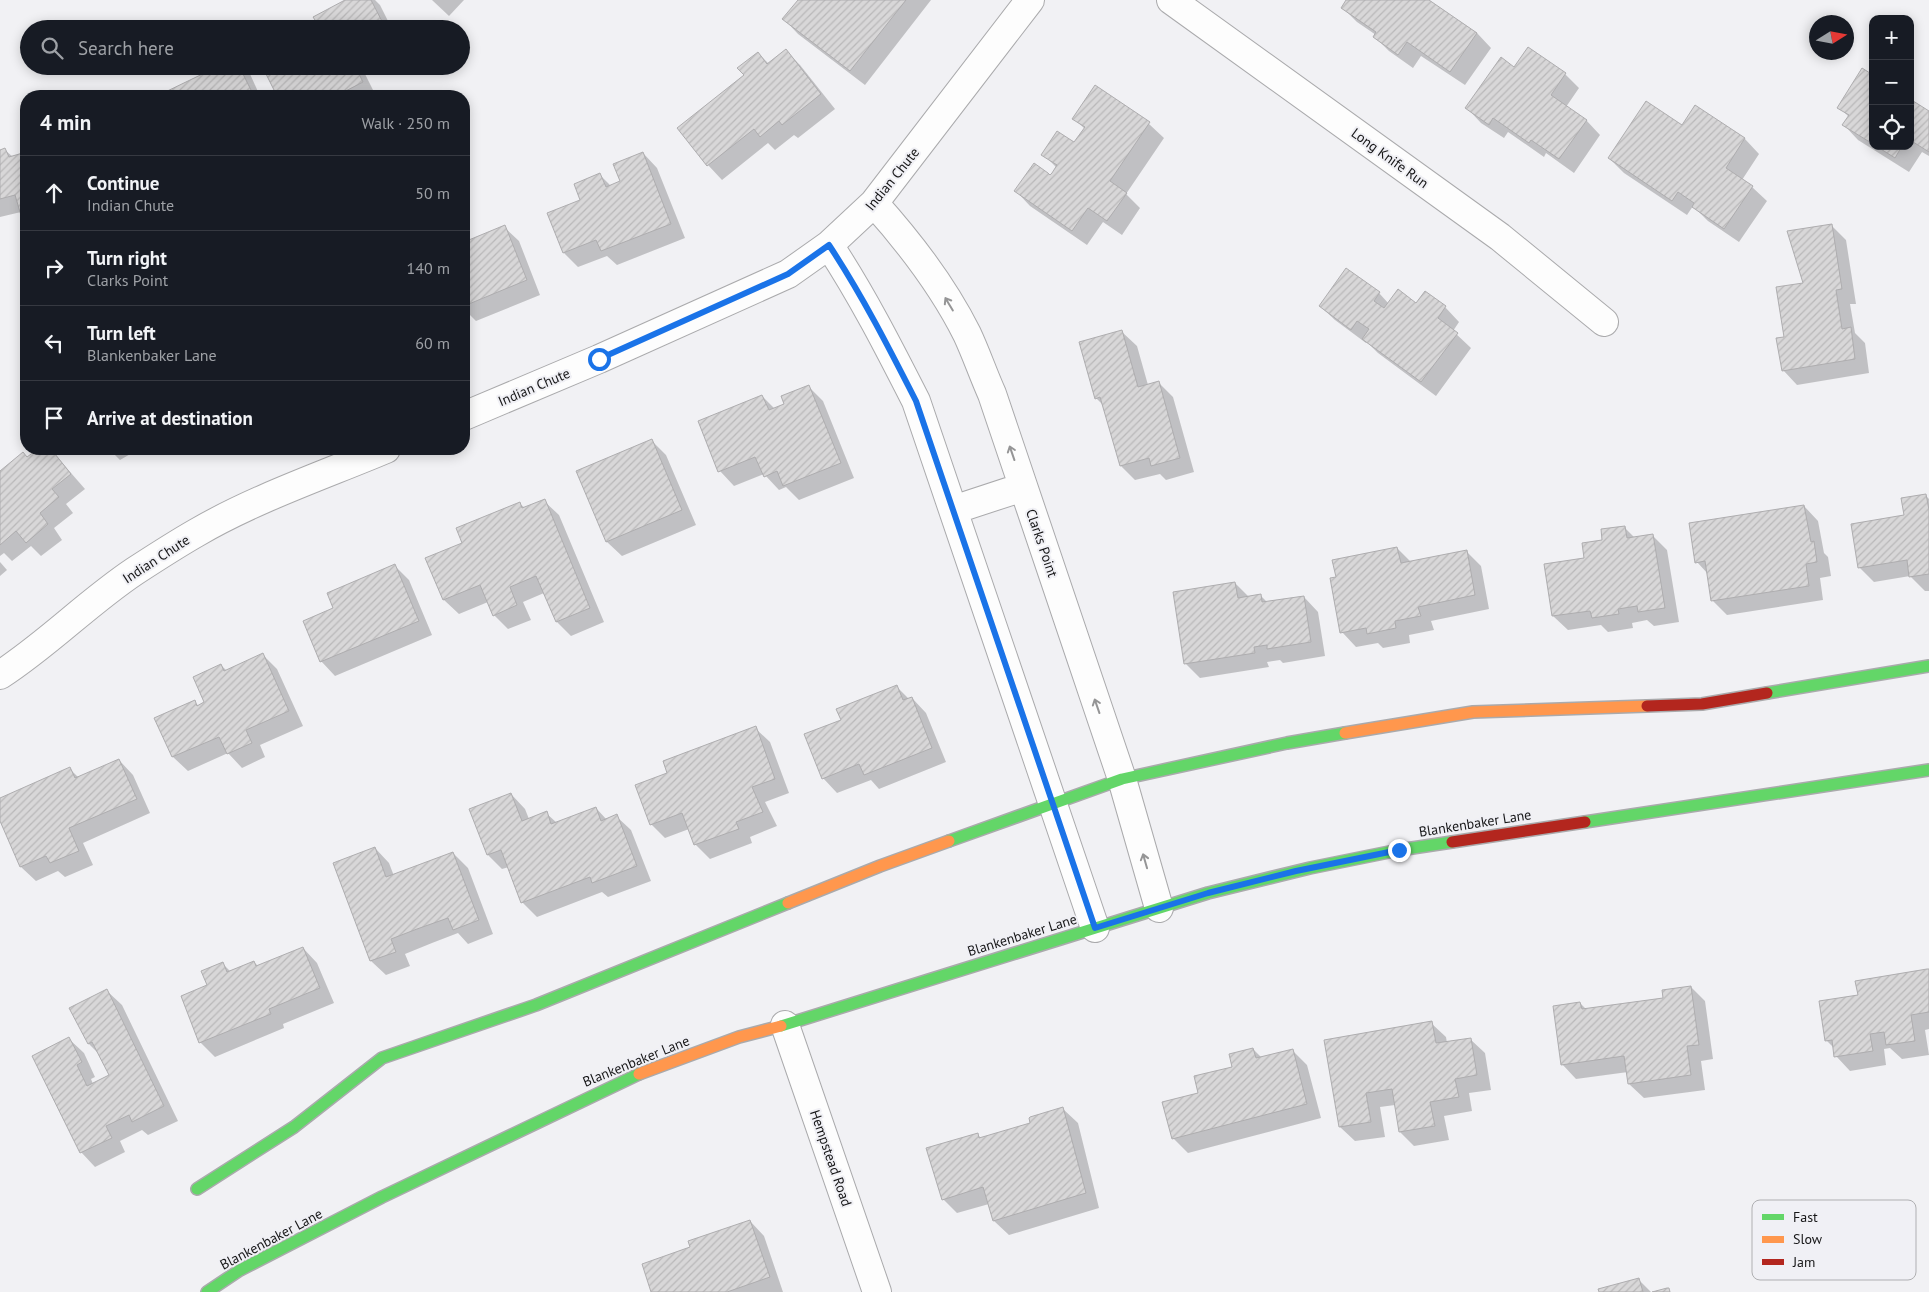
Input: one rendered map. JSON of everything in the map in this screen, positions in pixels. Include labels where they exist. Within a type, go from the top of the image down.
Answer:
[{"type":"street","name":"Indian Chute","points":[[470,413],[599,359],[788,274],[829,245],[874,203],[1030,0]]},
{"type":"street","name":"Long Knife Run","points":[[1171,0],[1500,238],[1604,322]]},
{"type":"street","name":"Clarks Point","points":[[874,203],[905,237],[926,266],[966,333],[992,394],[1122,780],[1158,908]]},
{"type":"street","points":[[829,245],[854,284],[916,401],[1095,928]]},
{"type":"street","name":"Indian Chute","points":[[0,675],[28,657],[98,598],[133,572],[196,532],[249,506],[372,455]]},
{"type":"street","points":[[953,510],[1023,487]]},
{"type":"street","points":[[197,1189],[294,1127],[382,1058],[536,1006],[880,866],[1122,780],[1287,743],[1473,712],[1702,704],[1929,666]]},
{"type":"street","name":"Blankenbaker Lane","points":[[207,1292],[240,1270],[373,1201],[602,1090],[660,1065],[739,1038],[1158,908],[1208,893],[1296,871],[1399,850],[1929,770]]},
{"type":"street","name":"Hempstead Road","points":[[785,1025],[877,1292]]},
{"type":"building","points":[[345,0],[371,0],[381,20],[315,20],[313,17]]},
{"type":"building","points":[[798,0],[906,0],[850,71],[782,19]]},
{"type":"building","points":[[1346,0],[1429,0],[1477,33],[1450,72],[1407,42],[1398,55],[1373,37],[1376,32],[1341,8]]},
{"type":"building","points":[[1528,47],[1566,73],[1551,95],[1587,120],[1559,159],[1531,140],[1529,143],[1493,118],[1489,125],[1465,108],[1501,57],[1514,67]]},
{"type":"building","points":[[786,49],[821,94],[782,125],[779,121],[760,137],[754,129],[707,166],[677,128],[744,75],[737,68],[758,52],[767,64]]},
{"type":"building","points":[[1862,68],[1869,72],[1869,142],[1842,125],[1849,115],[1837,108]]},
{"type":"building","points":[[200,75],[244,75],[251,90],[169,90]]},
{"type":"building","points":[[266,75],[360,75],[363,82],[348,90],[274,90]]},
{"type":"building","points":[[1095,85],[1150,122],[1110,181],[1127,193],[1107,221],[1088,208],[1072,231],[1014,191],[1034,163],[1050,175],[1052,173],[1057,165],[1041,155],[1057,131],[1074,142],[1085,127],[1072,119]]},
{"type":"building","points":[[1646,101],[1682,125],[1695,105],[1745,138],[1726,168],[1753,186],[1724,229],[1692,207],[1694,203],[1678,192],[1672,201],[1608,158]]},
{"type":"building","points":[[1914,102],[1929,111],[1929,152],[1914,143]]},
{"type":"building","points":[[5,148],[9,157],[20,154],[20,212],[15,195],[0,199],[0,150]]},
{"type":"building","points":[[1882,150],[1900,150],[1895,158]]},
{"type":"building","points":[[643,152],[671,224],[601,251],[596,240],[563,253],[547,213],[580,200],[574,184],[600,173],[606,187],[620,181],[613,164]]},
{"type":"building","points":[[1832,224],[1842,289],[1836,290],[1842,329],[1851,327],[1855,359],[1782,371],[1776,338],[1784,337],[1776,287],[1803,283],[1787,231]]},
{"type":"building","points":[[505,225],[527,280],[470,304],[470,240]]},
{"type":"building","points":[[1346,268],[1380,292],[1374,301],[1384,308],[1398,289],[1416,303],[1425,291],[1446,306],[1438,318],[1458,333],[1421,382],[1362,339],[1369,329],[1357,321],[1351,330],[1319,306]]},
{"type":"building","points":[[1122,330],[1138,387],[1159,381],[1180,458],[1151,466],[1149,458],[1120,466],[1100,397],[1095,399],[1079,342]]},
{"type":"building","points":[[809,385],[841,463],[783,486],[777,471],[764,477],[755,457],[718,472],[698,421],[762,395],[769,410],[784,404],[781,396]]},
{"type":"building","points":[[652,439],[682,510],[606,542],[576,471]]},
{"type":"building","points":[[20,454],[27,457],[30,455],[56,455],[71,474],[52,489],[59,497],[40,513],[48,524],[26,543],[16,531],[0,545],[0,471]]},
{"type":"building","points":[[1926,494],[1929,510],[1929,574],[1909,577],[1907,560],[1858,568],[1851,524],[1904,515],[1901,498]]},
{"type":"building","points":[[545,499],[590,608],[556,622],[536,576],[510,587],[517,605],[493,616],[480,585],[443,600],[425,558],[462,543],[456,528],[520,502],[522,508]]},
{"type":"building","points":[[1804,505],[1811,542],[1814,541],[1817,562],[1806,564],[1809,586],[1711,601],[1705,561],[1695,563],[1689,523]]},
{"type":"building","points":[[1625,526],[1627,538],[1653,534],[1665,608],[1638,612],[1637,606],[1618,609],[1619,614],[1592,618],[1590,611],[1552,616],[1544,564],[1584,558],[1582,543],[1602,540],[1601,529]]},
{"type":"building","points":[[1397,547],[1401,563],[1467,550],[1475,595],[1418,607],[1421,616],[1395,621],[1396,628],[1367,634],[1366,628],[1340,633],[1330,578],[1336,577],[1332,560]]},
{"type":"building","points":[[395,564],[419,621],[320,662],[303,621],[333,608],[327,593]]},
{"type":"building","points":[[1235,582],[1238,598],[1261,594],[1262,602],[1304,596],[1311,642],[1267,649],[1267,645],[1254,647],[1255,653],[1184,664],[1173,592]]},
{"type":"building","points":[[263,653],[289,711],[246,730],[252,743],[227,754],[219,737],[172,757],[154,718],[195,700],[197,706],[204,702],[193,677],[221,664],[224,671]]},
{"type":"building","points":[[897,685],[903,700],[912,697],[932,748],[864,775],[859,764],[822,779],[804,734],[841,720],[836,709]]},
{"type":"building","points":[[756,726],[775,779],[752,787],[763,812],[736,822],[739,829],[694,845],[682,813],[650,825],[635,785],[667,773],[663,761]]},
{"type":"building","points":[[119,759],[137,799],[69,828],[79,851],[50,863],[46,856],[20,867],[0,821],[0,798],[70,767],[75,778]]},
{"type":"building","points":[[511,793],[522,821],[547,811],[551,824],[596,807],[601,821],[617,814],[637,866],[592,883],[590,877],[521,903],[501,850],[487,855],[469,809]]},
{"type":"building","points":[[375,847],[386,877],[453,852],[479,920],[453,930],[448,918],[417,929],[391,939],[396,952],[370,961],[333,863]]},
{"type":"building","points":[[303,947],[320,988],[269,1009],[271,1014],[199,1043],[181,996],[207,985],[201,971],[223,962],[227,972],[254,961],[256,966]]},
{"type":"building","points":[[1929,969],[1929,1012],[1911,1015],[1915,1041],[1886,1045],[1884,1032],[1870,1034],[1873,1051],[1834,1057],[1832,1040],[1825,1041],[1819,1001],[1858,995],[1855,981]]},
{"type":"building","points":[[1691,986],[1699,1045],[1687,1046],[1691,1075],[1628,1084],[1624,1056],[1561,1065],[1553,1006],[1580,1002],[1582,1009],[1663,998],[1662,990]]},
{"type":"building","points":[[107,989],[164,1106],[132,1122],[129,1115],[106,1126],[112,1138],[80,1153],[32,1056],[69,1037],[82,1062],[77,1065],[87,1086],[109,1075],[92,1042],[88,1044],[69,1008]]},
{"type":"building","points":[[1432,1021],[1436,1043],[1471,1038],[1477,1075],[1455,1079],[1459,1097],[1430,1102],[1435,1126],[1399,1132],[1392,1089],[1366,1093],[1371,1122],[1339,1127],[1324,1040]]},
{"type":"building","points":[[1253,1048],[1256,1058],[1293,1049],[1307,1104],[1172,1139],[1162,1102],[1198,1093],[1194,1076],[1232,1067],[1229,1054]]},
{"type":"building","points":[[1063,1107],[1086,1193],[993,1221],[983,1187],[942,1200],[926,1148],[978,1133],[979,1138],[1030,1123],[1030,1117]]},
{"type":"building","points":[[750,1220],[770,1277],[727,1292],[651,1292],[642,1264],[690,1247],[688,1241]]},
{"type":"building","points":[[1639,1278],[1643,1292],[1599,1292],[1598,1289]]},
{"type":"building","points":[[1667,1288],[1669,1288],[1670,1292],[1652,1292]]},
{"type":"traffic: fast","points":[[1767,693],[1929,666]]},
{"type":"traffic: fast","points":[[949,841],[1122,779],[1287,743],[1345,733]]},
{"type":"traffic: fast","points":[[1585,822],[1929,770]]},
{"type":"traffic: fast","points":[[781,1026],[1208,893],[1310,868],[1399,850],[1452,842]]},
{"type":"traffic: fast","points":[[197,1189],[294,1127],[382,1058],[536,1005],[788,903]]},
{"type":"traffic: fast","points":[[207,1292],[240,1270],[382,1197],[639,1074]]},
{"type":"traffic: slow","points":[[1345,733],[1473,712],[1647,706]]},
{"type":"traffic: slow","points":[[788,903],[949,841]]},
{"type":"traffic: slow","points":[[639,1074],[739,1037],[781,1026]]},
{"type":"traffic: jam","points":[[1647,706],[1702,704],[1767,693]]},
{"type":"traffic: jam","points":[[1452,842],[1585,822]]},
{"type":"route","points":[[599,359],[788,274],[829,245],[850,277],[916,401],[1095,928],[1208,893],[1296,871],[1399,850]]}]
